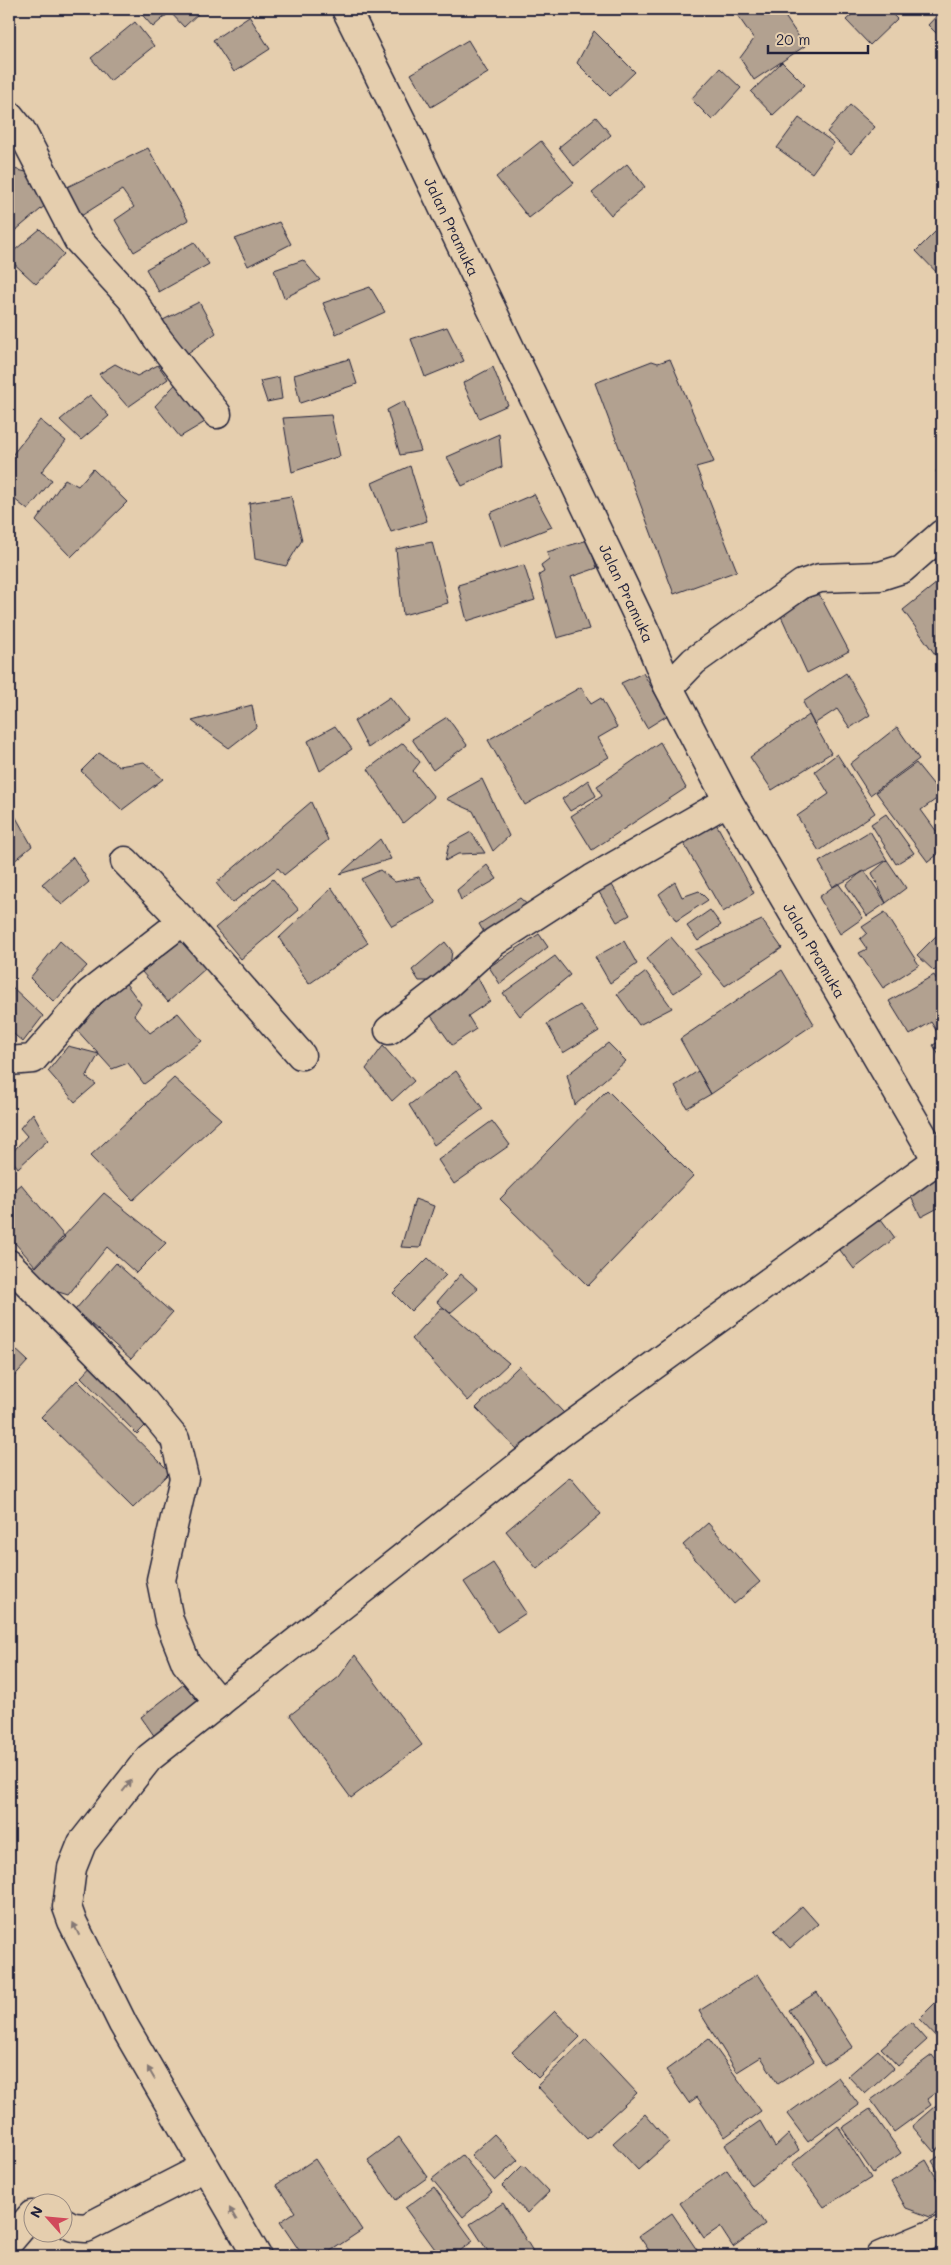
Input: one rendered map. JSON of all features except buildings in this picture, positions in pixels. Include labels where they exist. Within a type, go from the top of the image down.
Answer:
[{"type":"street","name":"Jalan Pramuka","points":[[346,9],[409,136],[643,626],[669,687],[728,801],[940,1159]]},
{"type":"street","points":[[9,115],[21,130],[78,240],[132,299],[157,338],[217,414]]},
{"type":"street","points":[[669,687],[694,661],[802,584],[820,578],[880,576],[902,569],[942,534]]},
{"type":"street","points":[[389,1030],[448,984],[494,942],[592,879],[728,801]]},
{"type":"street","points":[[125,861],[183,921],[301,1055]]},
{"type":"street","points":[[9,1061],[33,1059],[90,993],[183,921]]},
{"type":"street","points":[[257,2256],[123,2024],[67,1907],[72,1868],[82,1843],[149,1758],[558,1435],[940,1159]]},
{"type":"street","points":[[9,1264],[137,1393],[175,1439],[184,1478],[161,1580],[169,1620],[186,1663],[219,1703]]},
{"type":"street","points":[[72,2226],[86,2228],[205,2167]]},
{"type":"street","points":[[9,2242],[22,2227]]},
{"type":"street","points":[[880,2256],[942,2230]]}]
